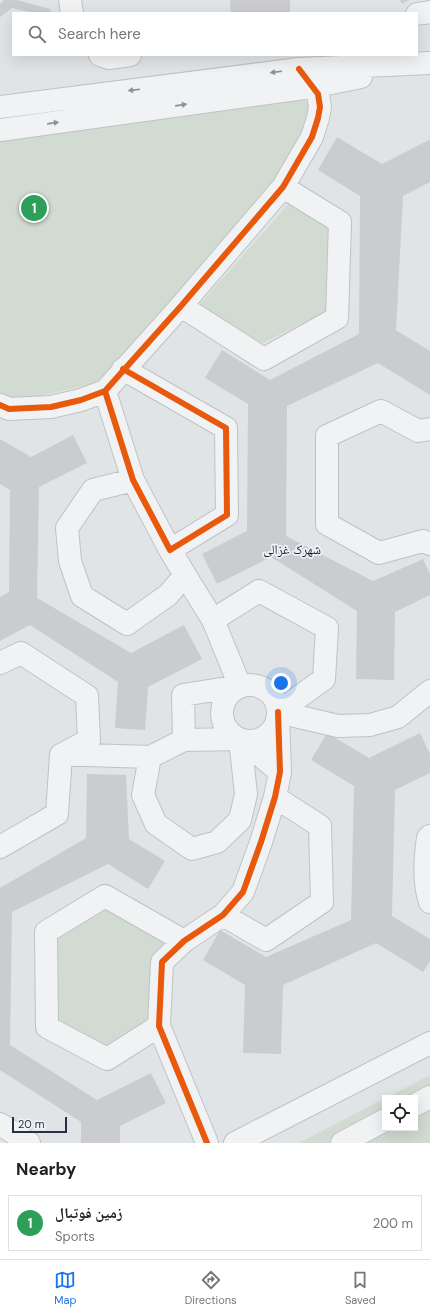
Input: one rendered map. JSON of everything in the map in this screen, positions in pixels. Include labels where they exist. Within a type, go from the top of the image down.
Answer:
[{"type":"street","points":[[70,0],[72,12]]},
{"type":"street","points":[[418,14],[430,12]]},
{"type":"street","points":[[103,56],[109,58],[123,56]]},
{"type":"street","points":[[23,127],[9,106],[299,69],[429,63]]},
{"type":"street","points":[[0,130],[312,87],[429,63]]},
{"type":"street","points":[[0,404],[9,408],[51,407],[81,400],[105,391],[181,306],[283,187],[312,137],[320,107],[318,94],[299,69]]},
{"type":"street","points":[[181,306],[264,359],[337,318],[340,222],[283,187]]},
{"type":"street","points":[[123,370],[226,428],[227,515],[170,550]]},
{"type":"street","points":[[105,391],[133,480],[170,550],[213,620],[240,686]]},
{"type":"street","points":[[430,429],[418,431],[381,411],[327,436],[327,524],[379,553],[423,541],[430,544]]},
{"type":"street","points":[[133,480],[93,490],[67,528],[70,561],[82,596],[127,624],[168,595],[185,575]]},
{"type":"street","points":[[62,755],[150,758],[184,740],[258,740],[266,736],[272,729],[278,712],[324,679],[327,628],[259,591],[213,620]]},
{"type":"street","points":[[0,663],[20,653],[87,696],[89,740],[62,755]]},
{"type":"street","points":[[184,740],[183,695],[248,684],[266,689],[276,704],[278,712],[280,772],[275,797],[243,892],[223,915],[184,941],[162,962],[159,1026],[207,1143]]},
{"type":"street","points":[[240,686],[232,691],[225,699],[222,708],[222,718],[226,727],[232,734],[280,772]]},
{"type":"street","points":[[278,712],[338,726],[370,725],[398,717],[430,690]]},
{"type":"street","points":[[150,758],[143,795],[156,824],[192,849],[217,842],[240,820],[246,794],[240,739]]},
{"type":"street","points":[[0,847],[57,814],[62,755]]},
{"type":"street","points":[[223,915],[266,940],[322,902],[320,826],[275,797]]},
{"type":"street","points":[[430,836],[428,838],[426,856],[427,892],[430,902]]},
{"type":"street","points":[[159,1026],[107,1059],[47,1027],[46,932],[105,896],[184,941]]},
{"type":"street","points":[[235,1143],[430,1043]]},
{"type":"street","points":[[418,1103],[430,1097]]},
{"type":"street","points":[[342,1143],[382,1122]]},
{"type":"street","points":[[0,1124],[29,1143]]},
{"type":"shaded area","points":[[301,97],[309,103],[311,113],[291,162],[216,251],[106,374],[92,384],[30,398],[11,401],[0,397],[0,139]]},
{"type":"shaded area","points":[[292,200],[333,230],[329,310],[261,344],[199,305]]},
{"type":"shaded area","points":[[109,907],[166,941],[152,959],[148,1019],[103,1047],[55,1020],[56,936]]},
{"type":"shaded area","points":[[430,1075],[430,1143],[299,1143],[382,1100],[382,1131],[418,1131],[418,1095],[392,1095]]},
{"type":"building","points":[[4,0],[17,0],[50,9],[51,12],[30,12],[12,8],[0,17],[0,4]]},
{"type":"building","points":[[230,0],[290,0],[290,12],[231,12]]},
{"type":"building","points":[[400,0],[409,0],[402,4]]},
{"type":"building","points":[[337,137],[382,164],[429,140],[430,141],[430,182],[403,196],[396,330],[430,351],[430,395],[378,363],[287,406],[286,536],[373,581],[423,559],[430,574],[430,595],[395,612],[394,680],[356,679],[357,611],[271,557],[217,584],[202,554],[247,531],[248,404],[205,378],[222,350],[270,380],[359,334],[360,196],[318,170]]},
{"type":"building","points":[[73,435],[87,463],[39,487],[37,598],[131,653],[184,625],[202,659],[148,687],[145,730],[115,728],[118,682],[30,625],[0,641],[0,597],[9,592],[10,490],[0,484],[0,439],[31,457]]},
{"type":"building","points":[[327,733],[369,758],[420,733],[430,754],[430,773],[395,790],[392,916],[430,939],[430,961],[423,972],[376,943],[283,985],[281,1054],[243,1053],[245,985],[203,960],[220,930],[266,957],[351,920],[354,786],[311,760]]},
{"type":"building","points":[[87,774],[126,775],[129,839],[165,861],[148,889],[108,864],[12,912],[10,1045],[97,1100],[151,1073],[166,1103],[120,1126],[120,1143],[81,1143],[81,1122],[0,1070],[0,888],[86,838]]},
{"type":"cycle path","points":[[0,405],[9,409],[51,407],[81,400],[105,391],[181,306],[283,187],[312,137],[320,107],[318,94],[299,69]]},
{"type":"cycle path","points":[[105,391],[133,480],[170,550],[227,515],[226,428],[123,369]]},
{"type":"cycle path","points":[[207,1143],[159,1026],[162,962],[184,941],[223,915],[243,892],[275,797],[280,772],[278,712]]},
{"type":"place","name":"زمین فوتبال","points":[[34,208]]},
{"type":"district","name":"شهرک غزالی","points":[[292,549]]}]
